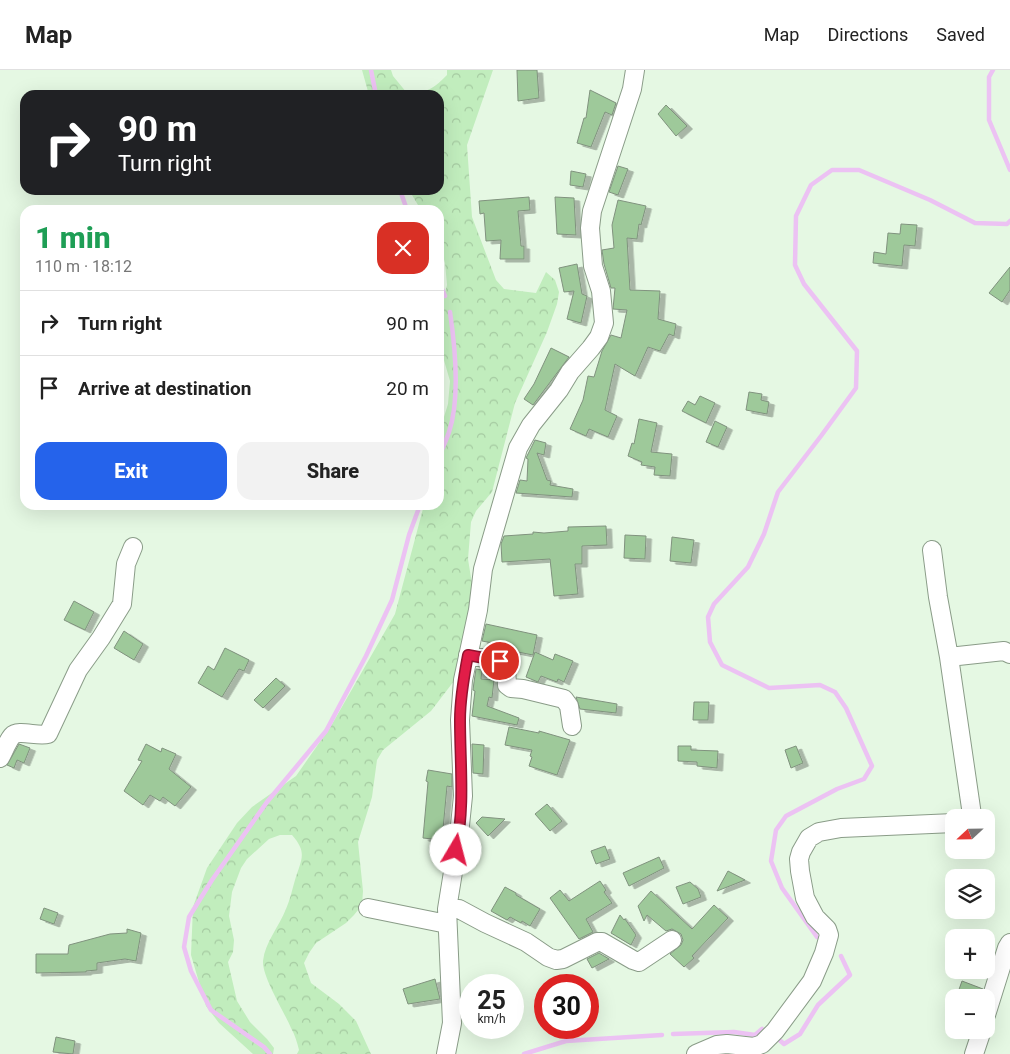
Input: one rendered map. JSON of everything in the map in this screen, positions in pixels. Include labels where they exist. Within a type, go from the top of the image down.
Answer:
[{"type":"street","points":[[446,1054],[452,1023],[447,917],[462,796],[460,715],[463,680],[478,610],[483,569],[518,448],[531,425],[560,390],[570,372],[591,348],[604,323],[601,291],[593,266],[590,228],[592,211],[632,89],[635,70]]},
{"type":"street","points":[[0,758],[13,735],[17,733],[42,736],[48,734],[78,670],[122,604],[126,564],[133,547]]},
{"type":"street","points":[[932,550],[971,809]]},
{"type":"street","points":[[949,657],[1004,651],[1010,654]]},
{"type":"street","points":[[468,655],[500,661],[506,666],[507,686],[511,688],[564,699],[569,706],[572,726]]},
{"type":"street","points":[[696,1054],[717,1045],[727,1044],[754,1047],[762,1044],[775,1031],[812,981],[824,954],[829,935],[827,929],[816,917],[805,898],[799,859],[809,838],[819,832],[841,828],[945,823]]},
{"type":"street","points":[[368,908],[447,917],[459,909],[526,942],[548,957],[556,960],[563,959],[590,944],[602,942],[639,962],[672,940]]},
{"type":"street","points":[[994,989],[1010,943]]},
{"type":"street","points":[[974,1054],[979,1039]]},
{"type":"green space","points":[[362,70],[391,70],[393,76],[405,90],[368,90]]},
{"type":"green space","points":[[447,70],[493,70],[467,145],[472,217],[496,280],[504,289],[536,293],[546,272],[555,280],[559,292],[557,304],[547,332],[515,403],[492,492],[476,511],[471,522],[468,559],[472,584],[471,608],[454,681],[431,711],[383,750],[377,760],[372,797],[358,842],[363,891],[362,905],[346,923],[316,943],[304,963],[311,983],[339,1004],[356,1021],[371,1054],[297,1054],[299,1050],[296,1039],[266,976],[263,961],[266,947],[287,906],[302,857],[300,847],[292,835],[280,835],[269,839],[247,859],[241,868],[232,892],[229,916],[234,940],[233,952],[228,962],[237,1001],[250,1022],[274,1048],[273,1054],[253,1054],[219,1023],[206,1006],[191,955],[193,907],[207,868],[237,823],[252,807],[296,776],[331,726],[395,614],[423,510],[444,510],[444,417],[448,404],[450,381],[444,360],[444,297],[447,285],[444,260],[444,205],[418,205],[412,195],[444,195],[444,90],[427,90],[434,87],[447,75]]},
{"type":"building","points":[[517,70],[537,70],[539,98],[518,101]]},
{"type":"building","points":[[590,90],[616,103],[612,115],[605,112],[591,147],[577,143],[584,118],[586,118]]},
{"type":"building","points":[[666,105],[687,126],[676,136],[658,114]]},
{"type":"building","points":[[618,166],[628,169],[618,195],[609,192]]},
{"type":"building","points":[[571,171],[586,174],[583,187],[570,185]]},
{"type":"building","points":[[529,197],[530,210],[518,211],[521,246],[524,246],[524,259],[500,259],[501,240],[486,241],[484,213],[480,214],[479,201]]},
{"type":"building","points":[[555,197],[574,198],[576,235],[557,234]]},
{"type":"building","points":[[618,200],[646,206],[641,225],[639,224],[637,239],[627,238],[630,290],[660,291],[658,319],[676,324],[674,336],[669,334],[660,351],[648,347],[635,376],[615,364],[605,410],[617,416],[608,437],[589,429],[586,436],[570,429],[583,400],[588,376],[594,377],[602,351],[611,335],[621,338],[627,310],[613,309],[615,288],[611,288],[602,250],[614,248],[612,225]]},
{"type":"building","points":[[901,224],[917,225],[915,246],[904,245],[902,266],[873,263],[874,252],[886,254],[888,233],[900,234]]},
{"type":"building","points":[[577,264],[582,294],[587,296],[581,323],[567,319],[574,291],[564,292],[559,268]]},
{"type":"building","points":[[1010,267],[1010,290],[1002,302],[989,293]]},
{"type":"building","points":[[551,348],[569,357],[533,405],[524,399],[534,384]]},
{"type":"building","points":[[749,392],[762,394],[761,400],[769,402],[767,414],[746,410]]},
{"type":"building","points":[[700,396],[715,403],[706,423],[682,411],[688,401],[695,405]]},
{"type":"building","points":[[639,419],[657,423],[651,452],[672,454],[670,476],[654,475],[655,467],[641,465],[642,462],[628,456],[632,443],[634,444]]},
{"type":"building","points":[[715,421],[727,427],[718,447],[706,442]]},
{"type":"building","points":[[535,440],[546,443],[544,455],[537,453],[547,480],[551,481],[550,485],[573,489],[572,497],[516,493],[520,480],[527,481],[528,459],[526,458]]},
{"type":"building","points":[[606,526],[607,545],[582,546],[582,564],[575,564],[578,594],[554,596],[550,559],[502,562],[501,544],[504,536],[533,534],[533,532],[568,531],[568,527]]},
{"type":"building","points":[[625,535],[646,536],[645,559],[624,558]]},
{"type":"building","points":[[672,537],[694,540],[691,563],[670,561]]},
{"type":"building","points":[[74,601],[94,612],[85,630],[64,620]]},
{"type":"building","points":[[486,624],[537,635],[533,655],[513,651],[514,647],[482,641]]},
{"type":"building","points":[[124,631],[143,644],[134,660],[114,648]]},
{"type":"building","points":[[225,648],[249,660],[244,671],[239,669],[222,697],[198,683],[208,666],[214,670]]},
{"type":"building","points":[[535,652],[553,660],[555,654],[573,661],[564,682],[558,679],[557,682],[541,676],[538,682],[526,677]]},
{"type":"building","points":[[476,669],[482,670],[481,679],[494,680],[492,698],[489,697],[487,706],[519,718],[517,725],[472,716]]},
{"type":"building","points":[[276,678],[285,686],[263,708],[254,700]]},
{"type":"building","points":[[576,697],[617,704],[616,713],[580,709]]},
{"type":"building","points":[[694,702],[709,702],[708,720],[693,720]]},
{"type":"building","points":[[509,727],[539,733],[539,731],[570,740],[557,775],[529,766],[532,750],[505,745]]},
{"type":"building","points":[[19,744],[30,748],[24,763],[17,760],[14,768],[7,765]]},
{"type":"building","points":[[146,744],[161,752],[162,748],[176,754],[169,769],[191,787],[175,806],[163,797],[160,801],[150,795],[143,805],[124,791],[142,761],[138,760]]},
{"type":"building","points":[[472,744],[484,745],[483,774],[473,773]]},
{"type":"building","points":[[678,746],[691,746],[691,750],[718,751],[717,768],[697,766],[697,762],[678,761]]},
{"type":"building","points":[[796,746],[803,763],[791,768],[785,750]]},
{"type":"building","points":[[428,770],[452,774],[452,787],[447,786],[442,840],[423,838]]},
{"type":"building","points":[[547,804],[562,821],[550,831],[535,814]]},
{"type":"building","points":[[482,817],[505,819],[488,836],[476,823]]},
{"type":"building","points":[[605,846],[610,859],[596,864],[591,851]]},
{"type":"building","points":[[659,857],[664,868],[629,886],[623,873]]},
{"type":"building","points":[[728,871],[745,880],[717,891]]},
{"type":"building","points":[[600,881],[606,890],[604,892],[612,903],[586,919],[593,932],[579,939],[550,898],[560,890],[569,901]]},
{"type":"building","points":[[690,882],[698,889],[701,897],[683,904],[676,887]]},
{"type":"building","points":[[505,887],[540,909],[530,926],[510,917],[507,920],[491,911]]},
{"type":"building","points":[[651,891],[692,929],[714,905],[728,918],[684,967],[670,954],[681,945],[683,940],[681,934],[672,929],[666,931],[647,915],[644,921],[638,906]]},
{"type":"building","points":[[44,908],[58,913],[54,924],[40,919]]},
{"type":"building","points":[[620,915],[636,935],[631,945],[611,933]]},
{"type":"building","points":[[127,929],[141,933],[136,961],[125,959],[97,963],[97,970],[86,972],[36,973],[36,954],[68,954],[69,945],[110,934],[127,933]]},
{"type":"building","points":[[599,953],[609,959],[592,968],[587,959]]},
{"type":"building","points":[[435,979],[440,999],[408,1004],[403,989]]},
{"type":"building","points":[[962,981],[983,989],[959,989]]},
{"type":"building","points":[[56,1037],[75,1041],[73,1054],[53,1052]]},
{"type":"waterway","points":[[371,70],[375,90]]},
{"type":"waterway","points":[[993,70],[989,77],[989,120],[1010,170]]},
{"type":"waterway","points":[[817,937],[782,888],[771,861],[776,830],[786,816],[837,789],[864,779],[872,766],[846,708],[835,692],[820,685],[769,688],[722,665],[710,642],[708,617],[714,604],[748,567],[764,534],[778,492],[856,388],[857,351],[804,284],[795,265],[796,216],[811,185],[832,170],[859,170],[930,200],[975,223],[1007,224],[1010,221]]},
{"type":"waterway","points":[[402,195],[405,205]]},
{"type":"waterway","points":[[444,444],[452,419],[455,388],[454,340],[450,312]]},
{"type":"waterway","points":[[270,1054],[264,1047],[211,1010],[191,971],[184,947],[189,917],[212,880],[267,802],[326,731],[366,656],[392,600],[409,535],[418,510]]},
{"type":"waterway","points":[[776,1037],[784,1044],[800,1034],[818,1005],[850,975],[841,956]]},
{"type":"waterway","points":[[673,1034],[734,1032],[755,1035],[762,1029]]},
{"type":"waterway","points":[[524,1054],[566,1041],[662,1035]]},
{"type":"route","points":[[456,850],[462,796],[460,715],[463,680],[468,655],[500,661]]}]
